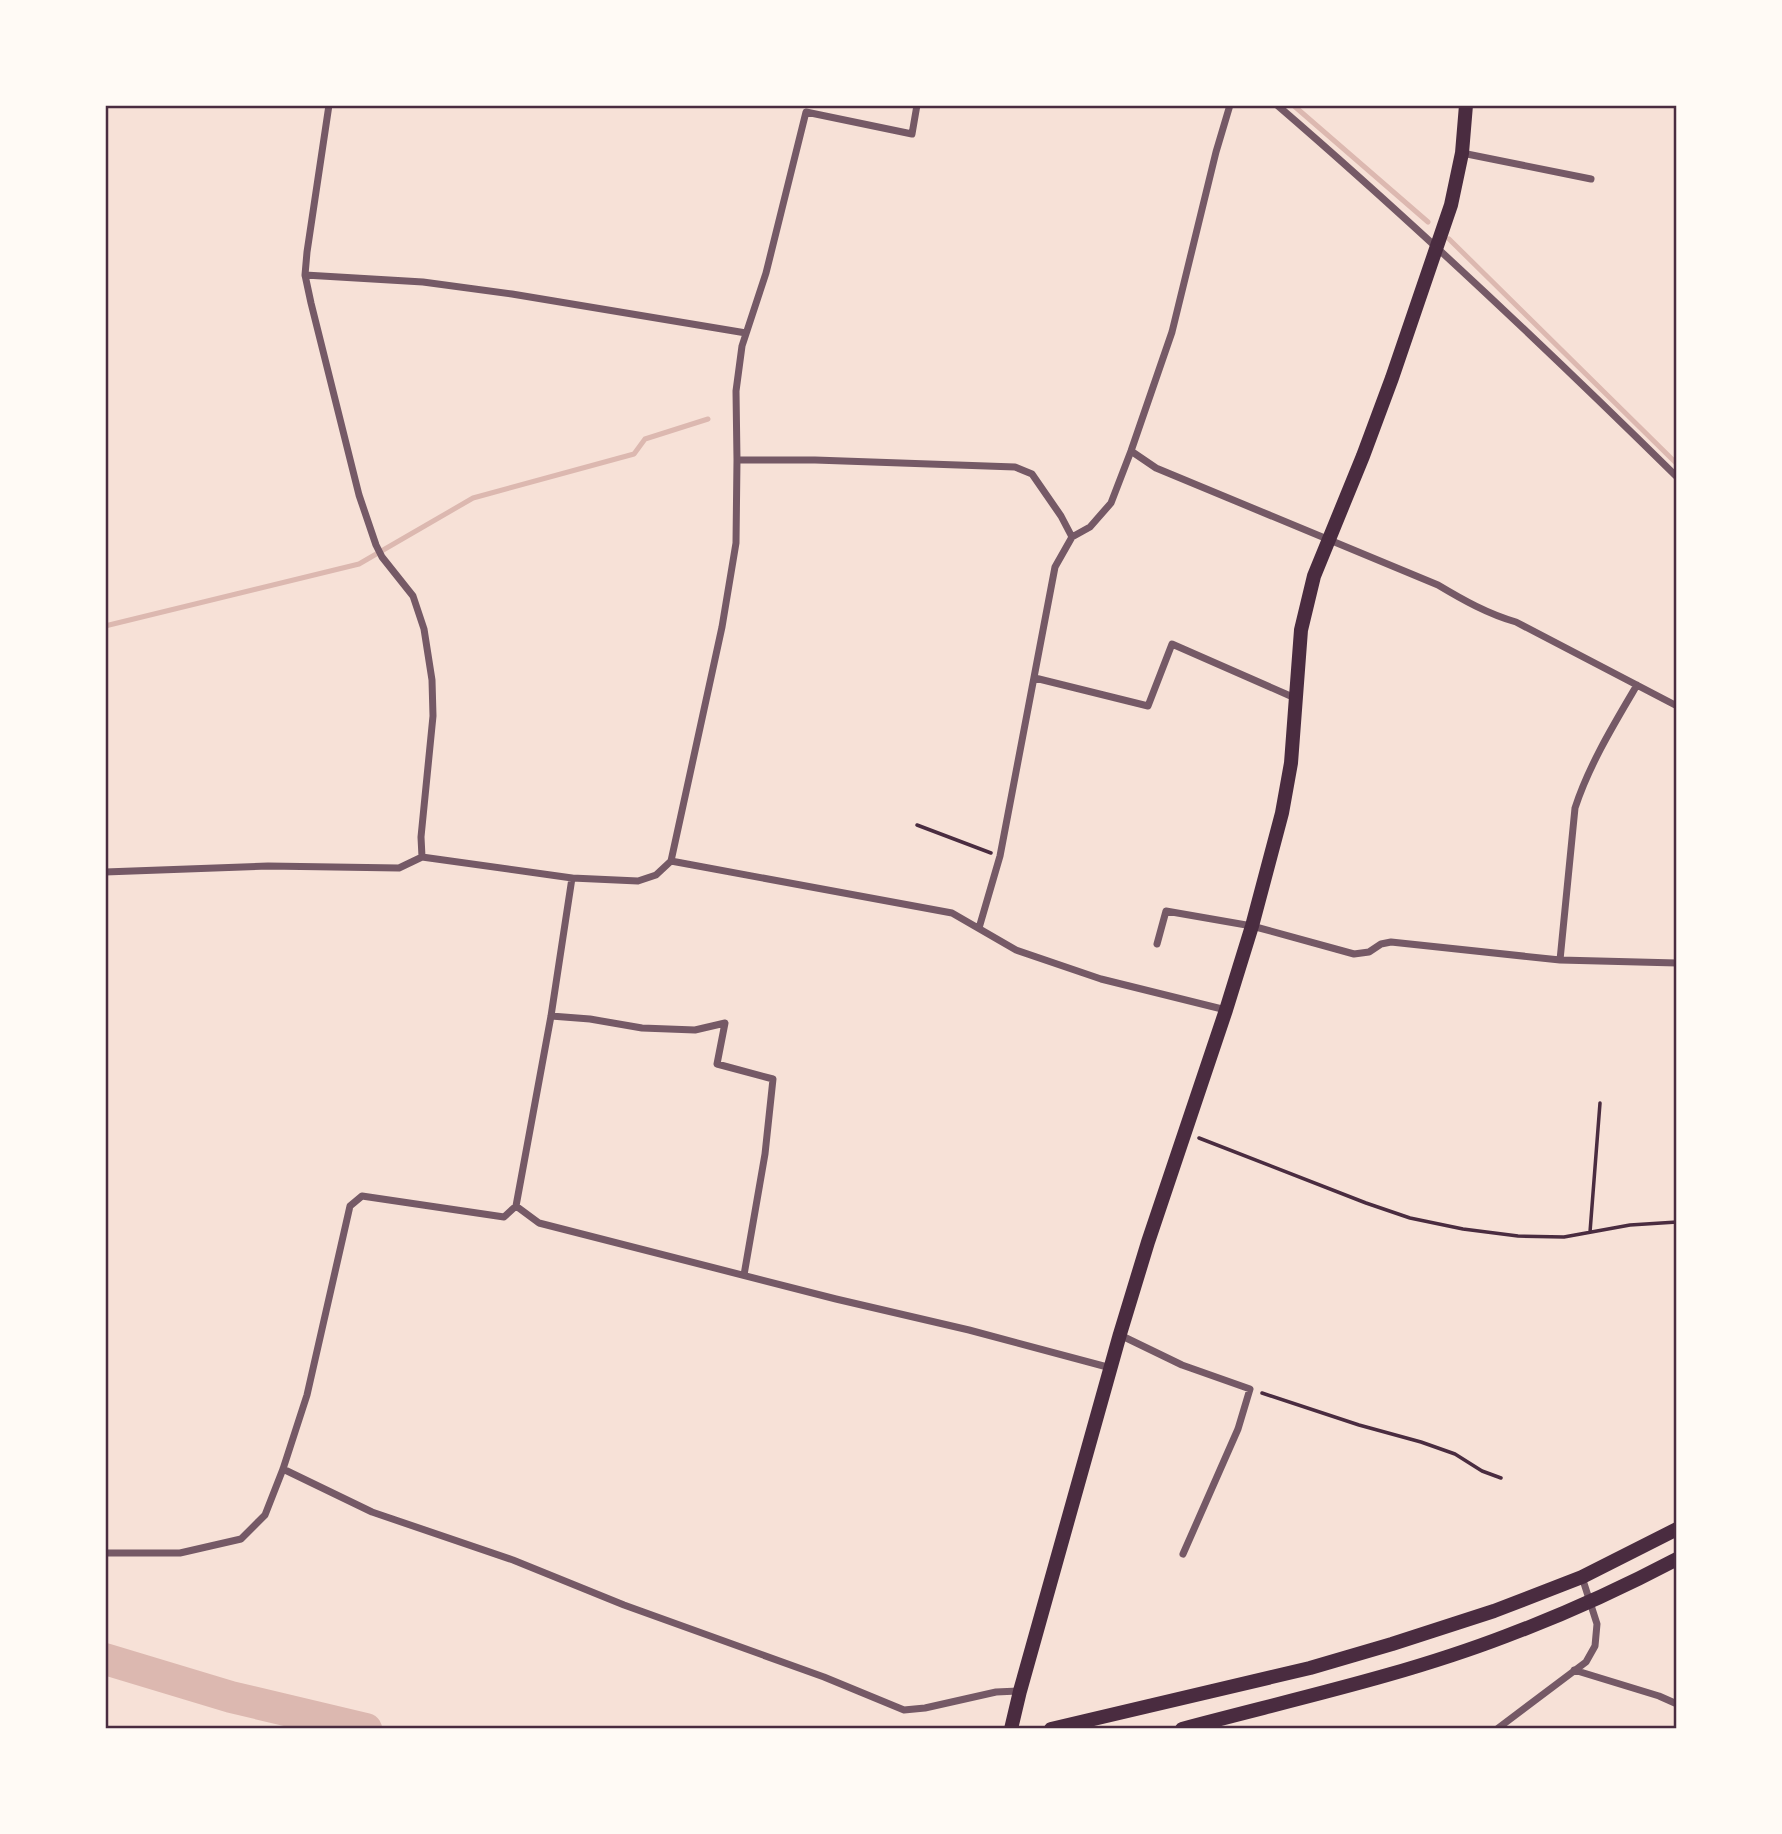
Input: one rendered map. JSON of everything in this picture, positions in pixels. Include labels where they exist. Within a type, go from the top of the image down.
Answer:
[{"type":"main road","points":[[1011,1729],[1120,1335],[1252,926],[1291,763],[1301,630],[1314,576],[1387,391],[1451,205],[1462,153],[1466,105]]},
{"type":"main road","points":[[1051,1729],[1310,1668],[1392,1644],[1494,1611],[1582,1577],[1677,1529]]},
{"type":"main road","points":[[1182,1729],[1408,1668],[1505,1636],[1590,1602],[1677,1559]]},
{"type":"street","points":[[329,105],[305,275],[359,495],[376,545],[413,596],[424,629],[432,680],[433,716],[421,837],[422,858]]},
{"type":"street","points":[[105,872],[268,866],[400,868],[422,858],[572,878],[638,881],[656,875],[671,861],[722,627],[736,543],[736,391],[742,346],[766,274],[806,112],[912,134],[917,105]]},
{"type":"street","points":[[979,928],[1000,856],[1055,567],[1072,537],[1090,527],[1111,503],[1131,451],[1172,332],[1213,163],[1230,105]]},
{"type":"street","points":[[1277,105],[1436,246],[1677,477]]},
{"type":"street","points":[[1462,153],[1591,179]]},
{"type":"street","points":[[305,275],[423,282],[487,290],[746,333]]},
{"type":"street","points":[[1131,451],[1156,468],[1438,585],[1466,602],[1516,622],[1677,706]]},
{"type":"street","points":[[737,460],[1015,467],[1032,474],[1072,537]]},
{"type":"street","points":[[1035,678],[1148,706],[1172,645],[1296,698]]},
{"type":"street","points":[[1560,960],[1575,808],[1582,786],[1637,685]]},
{"type":"street","points":[[671,861],[952,913],[1016,950],[1089,975],[1226,1010]]},
{"type":"street","points":[[105,1553],[180,1553],[241,1539],[265,1515],[307,1395],[350,1206],[362,1196],[504,1217],[516,1206],[551,1016],[572,878]]},
{"type":"street","points":[[1157,944],[1166,911],[1252,926],[1354,954],[1369,952],[1381,944],[1391,942],[1560,960],[1677,963]]},
{"type":"street","points":[[551,1016],[590,1019],[642,1028],[695,1030],[725,1023],[717,1064],[773,1079],[765,1154],[744,1275]]},
{"type":"street","points":[[516,1206],[539,1223],[1111,1368]]},
{"type":"street","points":[[1120,1335],[1182,1364],[1250,1389],[1238,1429],[1183,1554]]},
{"type":"street","points":[[283,1469],[372,1512],[513,1560],[624,1605],[824,1677],[904,1710],[996,1692],[1020,1691]]},
{"type":"street","points":[[1497,1729],[1586,1661],[1595,1646],[1597,1624],[1582,1577]]},
{"type":"street","points":[[1574,1671],[1659,1696],[1677,1704]]},
{"type":"path","points":[[917,825],[1000,856]]},
{"type":"path","points":[[1590,1232],[1600,1103]]},
{"type":"path","points":[[1184,1132],[1366,1203],[1410,1217],[1463,1229],[1518,1236],[1564,1237],[1630,1226],[1677,1222]]},
{"type":"path","points":[[1250,1389],[1455,1454],[1482,1471],[1501,1478]]},
{"type":"waterway","points":[[1293,105],[1428,222]]},
{"type":"waterway","points":[[1449,239],[1677,464]]},
{"type":"waterway","points":[[105,626],[359,564],[473,498],[634,454],[645,439],[708,419]]},
{"type":"waterway","points":[[105,1659],[231,1697],[366,1729]]}]
